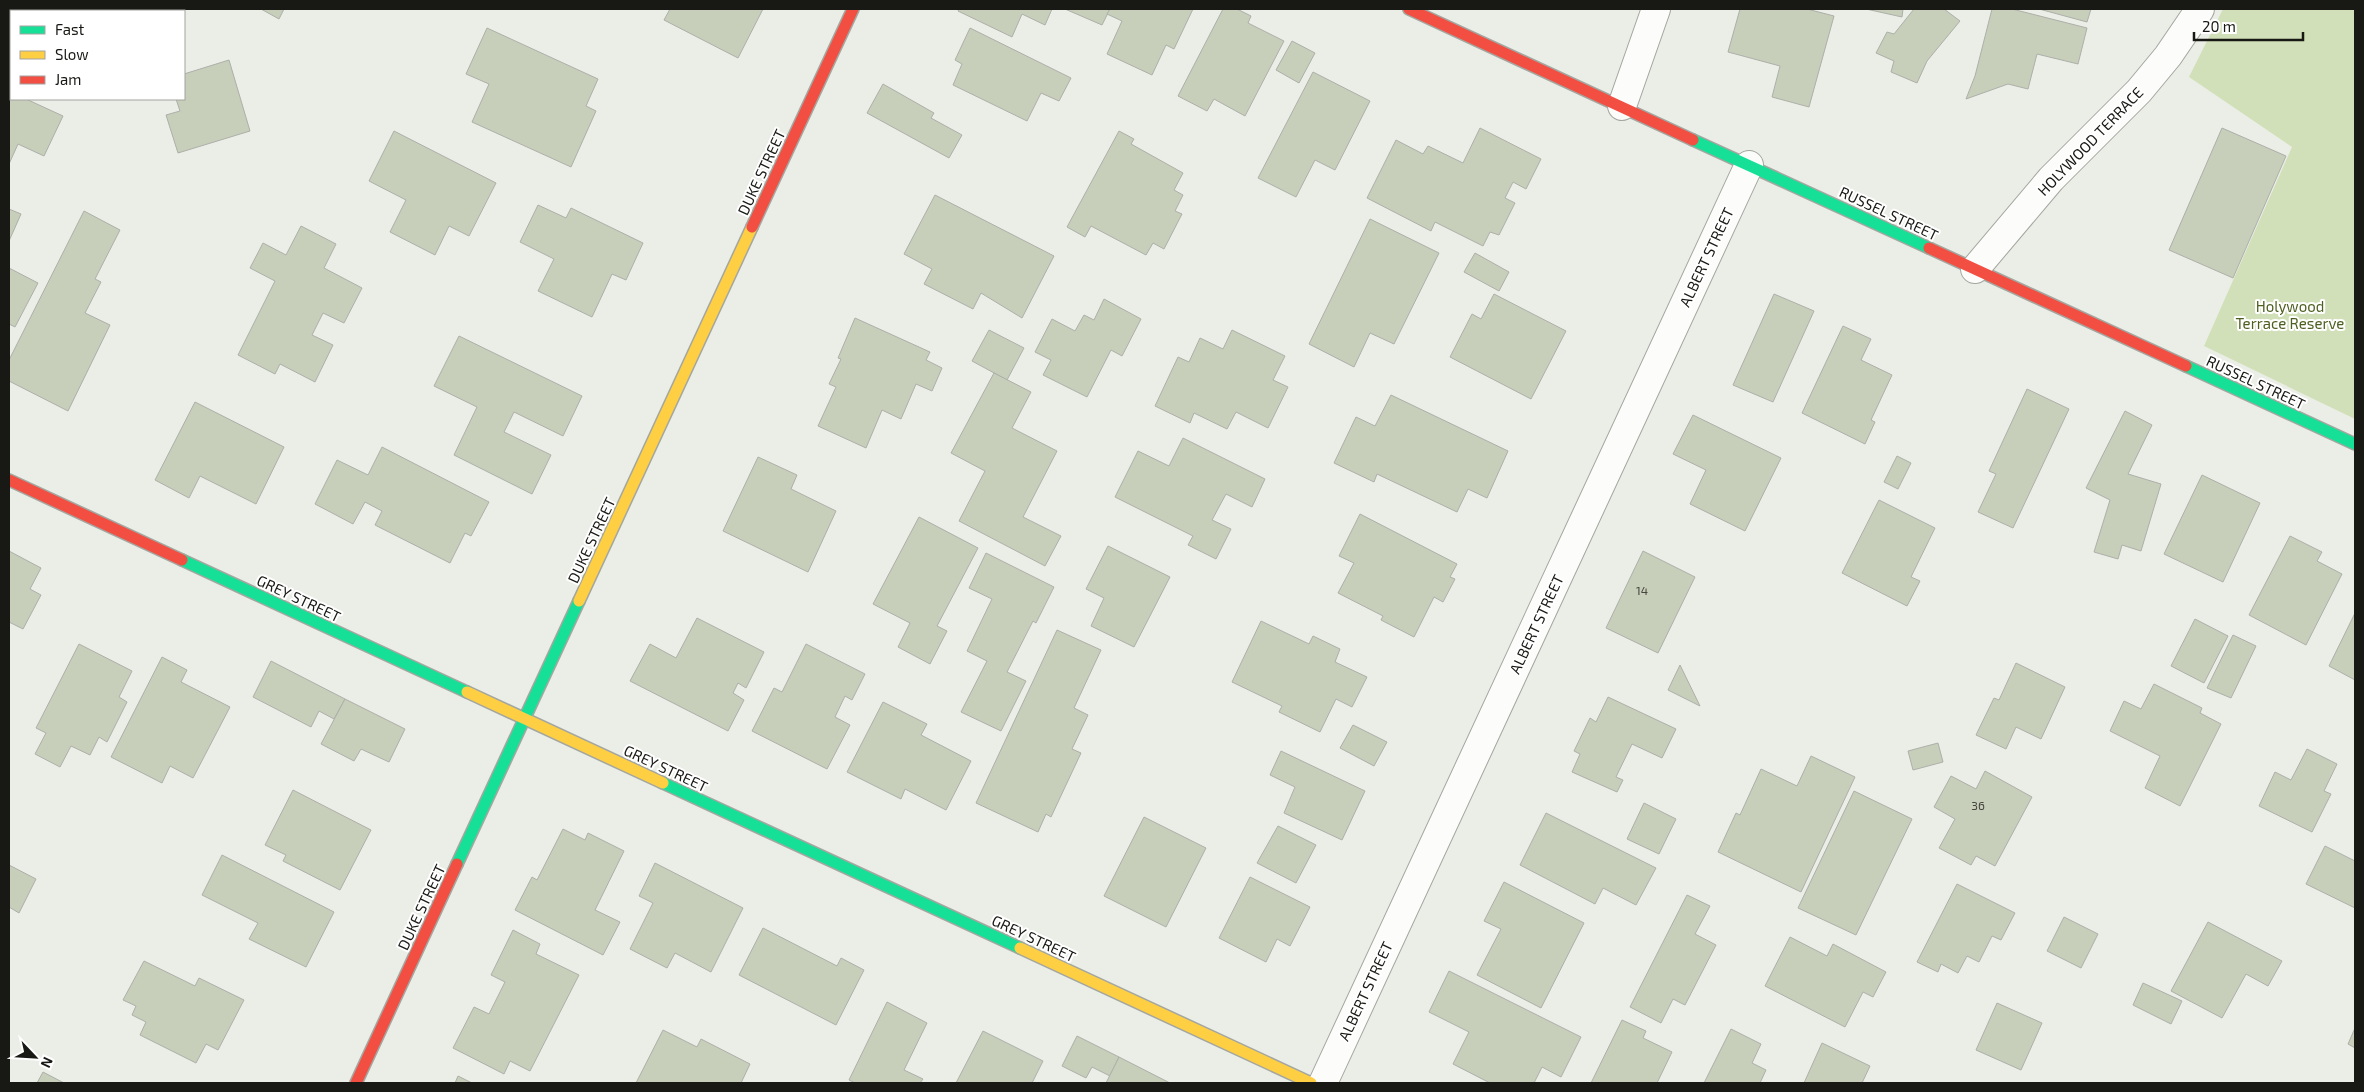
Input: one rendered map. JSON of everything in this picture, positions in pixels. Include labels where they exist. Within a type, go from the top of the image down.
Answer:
[{"type":"street","name":"DUKE STREET","points":[[356,1083],[853,9]]},
{"type":"street","name":"RUSSEL STREET","points":[[1409,9],[2355,444]]},
{"type":"street","points":[[1622,106],[1656,9]]},
{"type":"street","name":"HOLYWOOD TERRACE","points":[[1975,269],[2051,179],[2139,91],[2168,56],[2200,9]]},
{"type":"street","name":"ALBERT STREET","points":[[1323,1083],[1749,165]]},
{"type":"street","name":"GREY STREET","points":[[9,480],[1311,1083]]},
{"type":"green space","name":"Holywood Terrace Reserve","points":[[2223,9],[2355,9],[2355,419],[2204,346],[2292,147],[2189,77]]},
{"type":"building","points":[[39,9],[109,9],[108,10]]},
{"type":"building","points":[[261,9],[284,9],[279,19]]},
{"type":"building","points":[[670,9],[763,9],[738,58],[664,20]]},
{"type":"building","points":[[959,9],[1052,9],[1045,25],[1022,14],[1012,37],[958,11]]},
{"type":"building","points":[[1065,9],[1110,9],[1102,25]]},
{"type":"building","points":[[1110,9],[1193,9],[1174,49],[1166,45],[1152,75],[1107,54],[1122,21],[1107,14]]},
{"type":"building","points":[[1223,9],[1237,9],[1251,16],[1248,23],[1284,41],[1245,116],[1214,99],[1207,111],[1178,96]]},
{"type":"building","points":[[1740,9],[1807,9],[1834,16],[1809,107],[1772,97],[1780,66],[1728,52]]},
{"type":"building","points":[[1866,9],[1903,9],[1902,17]]},
{"type":"building","points":[[1914,9],[1944,9],[1960,21],[1927,61],[1917,83],[1891,72],[1894,61],[1876,53],[1887,32],[1894,34]]},
{"type":"building","points":[[1992,9],[2012,9],[2087,28],[2078,64],[2037,54],[2028,89],[2008,84],[1966,99],[1975,76]]},
{"type":"building","points":[[2039,9],[2091,9],[2087,22]]},
{"type":"building","points":[[487,28],[598,79],[586,106],[596,111],[571,167],[472,122],[489,84],[466,74]]},
{"type":"building","points":[[970,28],[1071,78],[1059,101],[1041,93],[1027,121],[953,85],[962,64],[955,60]]},
{"type":"building","points":[[9,32],[10,76],[9,76]]},
{"type":"building","points":[[1292,41],[1315,53],[1299,83],[1276,70]]},
{"type":"building","points":[[229,60],[250,131],[178,153],[166,115],[180,111],[176,100],[185,100],[185,74]]},
{"type":"building","points":[[1313,72],[1370,101],[1335,170],[1315,160],[1296,197],[1258,178]]},
{"type":"building","points":[[883,84],[934,113],[931,118],[962,135],[949,158],[867,113]]},
{"type":"building","points":[[9,91],[10,100],[28,100],[63,116],[44,156],[18,144],[9,164]]},
{"type":"building","points":[[1480,128],[1541,159],[1526,189],[1513,182],[1505,198],[1515,203],[1499,235],[1490,232],[1483,246],[1435,222],[1431,231],[1367,198],[1396,140],[1423,154],[1428,146],[1463,163]]},
{"type":"building","points":[[2222,128],[2286,156],[2233,278],[2169,250]]},
{"type":"building","points":[[394,131],[496,183],[469,236],[449,226],[435,255],[390,232],[406,200],[369,181]]},
{"type":"building","points":[[1119,131],[1134,139],[1131,144],[1183,173],[1174,190],[1183,195],[1175,211],[1182,214],[1164,249],[1153,243],[1146,255],[1091,226],[1085,237],[1067,227]]},
{"type":"building","points":[[935,195],[1054,256],[1022,318],[981,293],[973,309],[924,284],[932,269],[904,254]]},
{"type":"building","points":[[538,205],[566,218],[571,208],[643,243],[626,280],[612,274],[592,317],[538,291],[554,259],[520,242]]},
{"type":"building","points":[[9,209],[21,214],[9,241]]},
{"type":"building","points":[[84,211],[120,230],[95,279],[101,282],[85,313],[110,325],[68,411],[9,381],[9,360]]},
{"type":"building","points":[[1370,219],[1439,253],[1394,344],[1370,333],[1354,367],[1309,344]]},
{"type":"building","points":[[301,226],[336,244],[324,268],[362,288],[344,323],[323,313],[312,335],[333,345],[315,382],[280,364],[275,374],[238,355],[275,281],[250,268],[263,243],[286,255]]},
{"type":"building","points":[[1475,253],[1509,272],[1499,291],[1464,272]]},
{"type":"building","points":[[9,268],[38,283],[15,327],[9,324]]},
{"type":"building","points":[[1494,294],[1566,331],[1531,399],[1450,357],[1472,314],[1481,319]]},
{"type":"building","points":[[1774,294],[1814,311],[1773,402],[1733,385]]},
{"type":"building","points":[[1104,299],[1141,319],[1122,356],[1111,350],[1087,397],[1043,375],[1051,360],[1035,352],[1052,319],[1075,331],[1084,315],[1094,320]]},
{"type":"building","points":[[855,318],[930,352],[926,360],[942,368],[932,391],[916,384],[901,419],[882,410],[866,448],[818,426],[836,387],[829,384],[841,359],[838,358]]},
{"type":"building","points":[[1843,326],[1871,339],[1861,360],[1892,375],[1871,420],[1875,422],[1865,444],[1802,413]]},
{"type":"building","points":[[989,330],[1024,348],[1007,380],[972,361]]},
{"type":"building","points":[[1232,330],[1285,356],[1273,380],[1288,387],[1268,428],[1236,412],[1227,429],[1194,413],[1190,423],[1155,406],[1178,357],[1189,362],[1200,338],[1223,349]]},
{"type":"building","points":[[459,336],[582,396],[563,436],[514,412],[504,432],[551,455],[532,494],[454,455],[477,407],[434,386]]},
{"type":"building","points":[[994,373],[1031,392],[1012,428],[1057,451],[1023,517],[1061,536],[1045,566],[959,521],[985,471],[951,453]]},
{"type":"building","points":[[2027,389],[2069,409],[2013,528],[1978,512],[1996,474],[1989,471]]},
{"type":"building","points":[[1391,395],[1508,451],[1487,498],[1468,489],[1457,512],[1377,474],[1374,482],[1334,463],[1356,417],[1375,426]]},
{"type":"building","points":[[195,402],[284,447],[256,504],[200,476],[189,498],[155,480]]},
{"type":"building","points":[[2125,411],[2152,425],[2128,474],[2161,484],[2141,551],[2122,545],[2118,559],[2094,552],[2110,500],[2086,488]]},
{"type":"building","points":[[1693,415],[1781,458],[1745,531],[1690,504],[1706,470],[1673,454]]},
{"type":"building","points":[[1183,438],[1265,479],[1252,507],[1226,494],[1212,520],[1231,529],[1216,559],[1188,545],[1193,536],[1115,497],[1138,451],[1169,466]]},
{"type":"building","points":[[382,447],[489,502],[471,536],[465,533],[450,563],[375,525],[382,511],[365,502],[353,524],[315,504],[337,460],[368,475]]},
{"type":"building","points":[[1897,456],[1911,463],[1898,489],[1884,482]]},
{"type":"building","points":[[758,457],[797,475],[791,489],[836,511],[808,572],[723,531]]},
{"type":"building","points":[[2202,475],[2260,503],[2223,582],[2164,554]]},
{"type":"building","points":[[1879,500],[1935,528],[1911,577],[1920,581],[1907,606],[1842,573]]},
{"type":"building","points":[[1360,514],[1457,564],[1450,577],[1455,579],[1443,602],[1434,597],[1414,637],[1381,620],[1383,616],[1338,593],[1354,563],[1339,556]]},
{"type":"building","points":[[919,517],[978,548],[937,626],[947,631],[930,664],[898,647],[910,623],[873,604]]},
{"type":"building","points":[[2290,536],[2322,552],[2317,561],[2342,574],[2306,645],[2249,615]]},
{"type":"building","points":[[1108,546],[1170,577],[1134,647],[1091,626],[1104,598],[1086,589]]},
{"type":"building","points":[[9,551],[41,568],[30,589],[41,595],[23,629],[9,622]]},
{"type":"building","points":[[1643,551],[1695,577],[1658,653],[1606,628]]},
{"type":"building","points":[[986,553],[1054,587],[1036,623],[1033,621],[1007,672],[1026,681],[1001,731],[961,712],[987,661],[967,651],[992,599],[969,588]]},
{"type":"building","points":[[2355,613],[2355,680],[2329,666]]},
{"type":"building","points":[[697,618],[764,652],[746,688],[738,683],[733,693],[744,700],[728,731],[630,681],[650,644],[676,658]]},
{"type":"building","points":[[2195,619],[2228,636],[2204,683],[2171,666]]},
{"type":"building","points":[[1261,621],[1309,644],[1313,636],[1340,649],[1335,662],[1367,677],[1352,707],[1336,699],[1320,732],[1279,712],[1282,706],[1232,682]]},
{"type":"building","points":[[1057,630],[1101,650],[1074,708],[1088,715],[1072,749],[1081,753],[1051,817],[1046,814],[1038,832],[976,803]]},
{"type":"building","points":[[2233,635],[2256,646],[2231,698],[2207,688]]},
{"type":"building","points":[[79,644],[132,671],[119,697],[127,702],[107,742],[99,737],[90,755],[71,746],[60,767],[35,754],[46,733],[36,728]]},
{"type":"building","points":[[806,644],[865,674],[852,700],[845,696],[835,717],[850,725],[827,769],[752,731],[774,688],[782,692]]},
{"type":"building","points":[[162,657],[187,670],[181,682],[230,707],[193,778],[170,766],[162,783],[111,757]]},
{"type":"building","points":[[271,661],[345,699],[334,719],[319,711],[311,727],[253,697]]},
{"type":"building","points":[[2016,663],[2065,687],[2041,739],[2016,727],[2006,749],[1976,735],[1994,698],[1999,700]]},
{"type":"building","points":[[1680,665],[1700,706],[1668,690]]},
{"type":"building","points":[[2154,684],[2202,708],[2200,713],[2221,724],[2180,806],[2145,788],[2160,756],[2110,731],[2124,701],[2141,709]]},
{"type":"building","points":[[1608,697],[1676,729],[1662,758],[1632,744],[1616,777],[1623,780],[1617,792],[1572,772],[1580,754],[1574,751],[1590,718],[1596,722]]},
{"type":"building","points":[[345,699],[405,729],[389,762],[361,749],[354,761],[321,744]]},
{"type":"building","points":[[883,702],[927,724],[921,735],[971,761],[946,810],[905,789],[901,799],[847,772]]},
{"type":"building","points":[[1353,725],[1387,742],[1374,766],[1340,748]]},
{"type":"building","points":[[1938,743],[1943,762],[1913,770],[1908,751]]},
{"type":"building","points":[[2307,749],[2337,764],[2324,791],[2331,794],[2312,832],[2259,806],[2275,772],[2291,780]]},
{"type":"building","points":[[1281,751],[1365,791],[1342,840],[1284,813],[1295,787],[1270,775]]},
{"type":"building","points":[[1811,756],[1855,777],[1801,892],[1718,852],[1736,813],[1740,815],[1761,769],[1797,786]]},
{"type":"building","points":[[1985,771],[2032,797],[1995,866],[1976,856],[1971,865],[1939,848],[1955,819],[1934,807],[1951,776],[1976,789]]},
{"type":"building","points":[[293,790],[371,830],[340,890],[283,861],[286,855],[265,845]]},
{"type":"building","points":[[1854,791],[1912,819],[1856,935],[1798,908]]},
{"type":"building","points":[[1644,803],[1676,819],[1659,854],[1627,839]]},
{"type":"building","points":[[1546,813],[1656,868],[1636,905],[1603,888],[1595,904],[1520,865]]},
{"type":"building","points":[[1144,817],[1206,848],[1166,927],[1104,896]]},
{"type":"building","points":[[1278,826],[1316,845],[1296,883],[1257,863]]},
{"type":"building","points":[[563,829],[585,840],[588,833],[624,851],[595,910],[620,922],[603,955],[515,910],[532,877],[537,880]]},
{"type":"building","points":[[2325,846],[2355,861],[2355,908],[2306,884]]},
{"type":"building","points":[[222,855],[334,912],[306,967],[249,939],[258,923],[202,895]]},
{"type":"building","points":[[655,863],[743,908],[711,972],[675,953],[667,968],[630,949],[653,903],[639,896]]},
{"type":"building","points":[[9,865],[36,879],[19,913],[9,907]]},
{"type":"building","points":[[1250,877],[1310,907],[1290,946],[1277,939],[1266,962],[1219,938]]},
{"type":"building","points":[[1504,882],[1584,923],[1541,1008],[1477,975],[1501,929],[1484,921]]},
{"type":"building","points":[[1957,884],[2015,913],[2001,940],[1992,936],[1979,962],[1967,956],[1958,973],[1941,964],[1938,972],[1917,962]]},
{"type":"building","points":[[1687,895],[1710,906],[1695,934],[1716,945],[1685,1005],[1673,999],[1661,1023],[1630,1007]]},
{"type":"building","points":[[2064,917],[2098,934],[2081,968],[2047,951]]},
{"type":"building","points":[[2208,922],[2282,961],[2268,986],[2246,974],[2222,1018],[2171,991]]},
{"type":"building","points":[[763,928],[837,966],[841,958],[864,970],[836,1025],[739,975]]},
{"type":"building","points":[[513,930],[540,944],[536,954],[579,975],[530,1071],[510,1061],[504,1074],[453,1048],[474,1007],[489,1014],[505,982],[491,975]]},
{"type":"building","points":[[1790,937],[1827,956],[1833,944],[1886,972],[1873,997],[1863,992],[1845,1027],[1765,986]]},
{"type":"building","points":[[144,961],[195,986],[199,978],[244,1000],[218,1050],[206,1044],[196,1063],[140,1035],[146,1022],[132,1015],[136,1006],[123,1000]]},
{"type":"building","points":[[1449,971],[1581,1037],[1561,1077],[1542,1067],[1534,1083],[1490,1083],[1453,1064],[1469,1032],[1429,1012]]},
{"type":"building","points":[[2143,983],[2182,1001],[2171,1024],[2133,1005]]},
{"type":"building","points":[[887,1002],[927,1023],[904,1070],[923,1079],[920,1083],[855,1083],[849,1080]]},
{"type":"building","points":[[1997,1003],[2042,1023],[2021,1070],[1976,1050]]},
{"type":"building","points":[[1622,1020],[1646,1031],[1643,1038],[1672,1052],[1657,1083],[1591,1083]]},
{"type":"building","points":[[2355,1028],[2355,1048],[2348,1044]]},
{"type":"building","points":[[1731,1029],[1761,1044],[1752,1063],[1766,1070],[1760,1083],[1704,1083]]},
{"type":"building","points":[[663,1030],[697,1047],[701,1039],[750,1064],[741,1083],[636,1083]]},
{"type":"building","points":[[983,1031],[1043,1061],[1032,1083],[956,1083]]},
{"type":"building","points":[[1077,1036],[1119,1057],[1110,1076],[1092,1067],[1086,1078],[1062,1066]]},
{"type":"building","points":[[1822,1043],[1870,1066],[1862,1083],[1804,1083]]},
{"type":"building","points":[[1119,1057],[1170,1083],[1106,1083]]},
{"type":"building","points":[[43,1072],[64,1083],[37,1083]]},
{"type":"building","points":[[458,1076],[472,1083],[455,1083]]},
{"type":"traffic: fast","points":[[1693,140],[1929,248]]},
{"type":"traffic: fast","points":[[2186,366],[2355,444]]},
{"type":"traffic: fast","points":[[182,560],[467,692]]},
{"type":"traffic: fast","points":[[457,864],[579,601]]},
{"type":"traffic: fast","points":[[663,783],[1020,948]]},
{"type":"traffic: slow","points":[[579,601],[752,227]]},
{"type":"traffic: slow","points":[[467,692],[663,783]]},
{"type":"traffic: slow","points":[[1020,948],[1311,1083]]},
{"type":"traffic: jam","points":[[752,227],[853,9]]},
{"type":"traffic: jam","points":[[1409,9],[1693,140]]},
{"type":"traffic: jam","points":[[1929,248],[2186,366]]},
{"type":"traffic: jam","points":[[9,480],[182,560]]},
{"type":"traffic: jam","points":[[356,1083],[457,864]]}]
